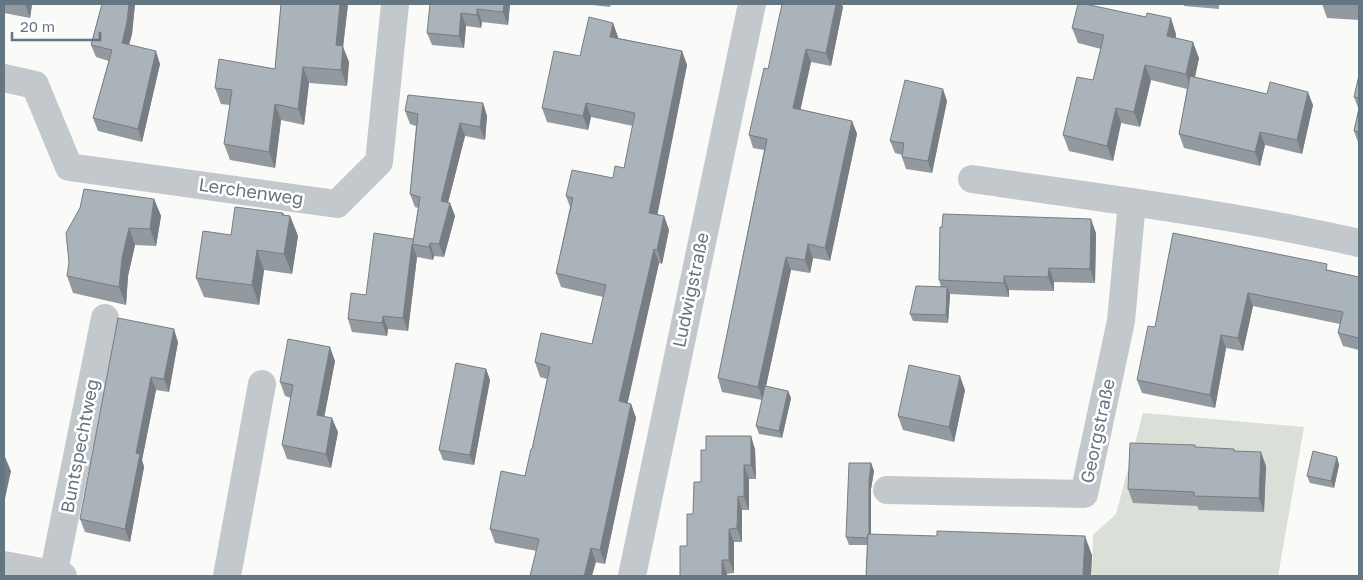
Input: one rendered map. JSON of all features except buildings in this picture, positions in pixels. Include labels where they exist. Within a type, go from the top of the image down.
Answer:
[{"type":"street","name":"Lerchenweg","points":[[4,78],[35,85],[69,167],[337,204],[379,162],[395,4]]},
{"type":"street","name":"Ludwigstraße","points":[[632,576],[752,4]]},
{"type":"street","points":[[972,179],[1132,202],[1318,234],[1359,243]]},
{"type":"street","name":"Georgstraße","points":[[887,490],[1084,494],[1121,321],[1132,202]]},
{"type":"street","name":"Buntspechtweg","points":[[4,565],[57,576],[105,318]]},
{"type":"street","points":[[227,576],[262,384]]},
{"type":"shaded area","points":[[1143,413],[1304,427],[1278,576],[1092,576],[1093,535],[1116,514]]}]
